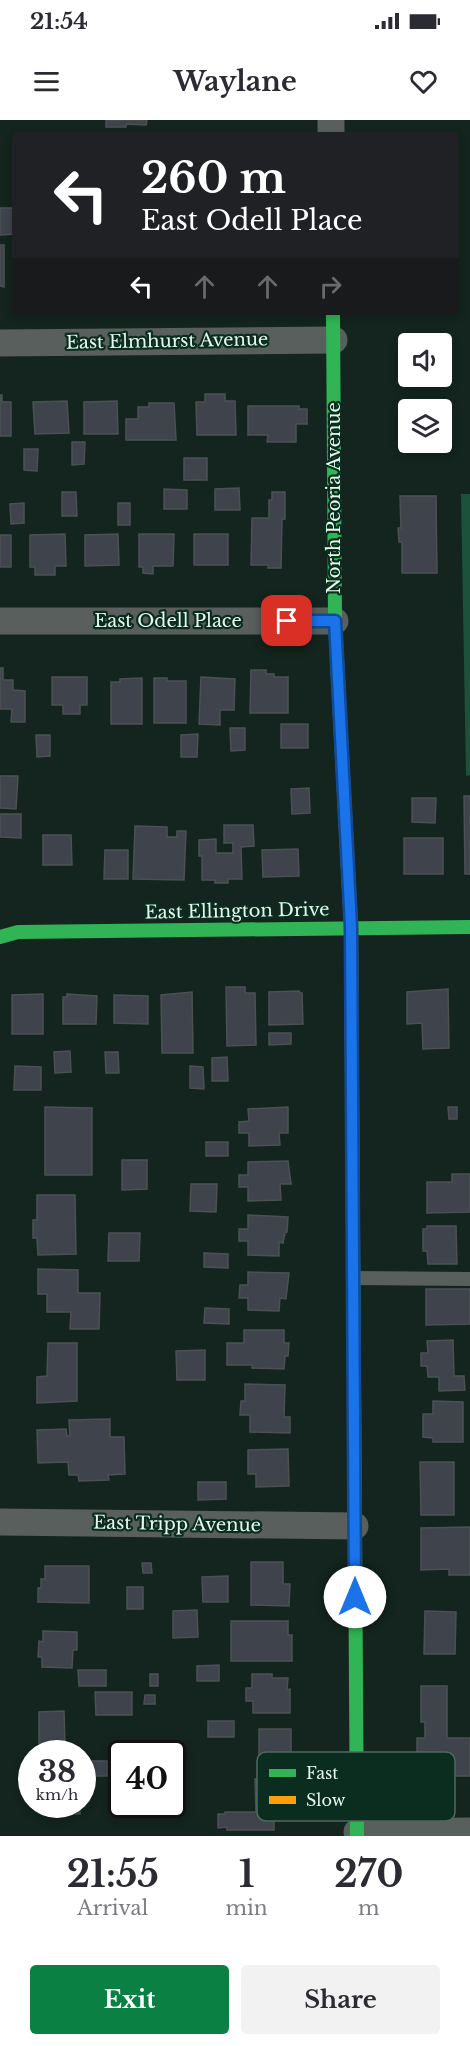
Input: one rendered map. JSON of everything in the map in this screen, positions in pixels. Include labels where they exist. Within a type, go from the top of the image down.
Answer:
[{"type":"street","name":"North Peoria Avenue","points":[[333,315],[335,621],[351,927],[356,1752]]},
{"type":"street","name":"East Elmhurst Avenue","points":[[0,343],[334,340]]},
{"type":"street","name":"East Odell Place","points":[[0,621],[335,621]]},
{"type":"street","name":"East Ellington Drive","points":[[1,935],[23,932],[470,927]]},
{"type":"street","name":"East Tripp Avenue","points":[[0,1522],[355,1526]]},
{"type":"street","points":[[357,1834],[470,1831]]},
{"type":"lane","points":[[353,1278],[470,1279]]},
{"type":"green space","points":[[461,494],[470,494],[470,775],[466,776]]},
{"type":"building","points":[[106,120],[147,120],[146,125],[126,124],[126,127],[106,127]]},
{"type":"building","points":[[0,208],[12,208],[12,234],[0,235]]},
{"type":"building","points":[[0,245],[4,245],[4,287],[0,286]]},
{"type":"building","points":[[205,394],[225,394],[225,401],[235,401],[236,435],[197,435],[196,402],[205,402]]},
{"type":"building","points":[[0,395],[2,395],[2,402],[11,402],[11,436],[0,436]]},
{"type":"building","points":[[67,401],[69,433],[35,434],[33,402]]},
{"type":"building","points":[[117,401],[118,434],[84,434],[84,402]]},
{"type":"building","points":[[149,403],[174,403],[176,440],[126,440],[126,419],[138,419],[138,407],[149,407]]},
{"type":"building","points":[[248,406],[299,406],[299,409],[307,409],[307,424],[296,424],[296,442],[267,442],[268,435],[248,435]]},
{"type":"building","points":[[72,442],[85,442],[84,464],[72,465]]},
{"type":"building","points":[[24,449],[38,449],[37,471],[24,470]]},
{"type":"building","points":[[184,458],[207,458],[207,480],[184,480]]},
{"type":"building","points":[[239,488],[240,510],[215,510],[215,489]]},
{"type":"building","points":[[164,489],[187,490],[187,509],[164,509]]},
{"type":"building","points":[[62,492],[76,492],[77,516],[62,516]]},
{"type":"building","points":[[272,492],[285,492],[281,568],[251,565],[252,518],[269,518],[269,500],[272,500]]},
{"type":"building","points":[[400,496],[436,496],[437,573],[402,573],[402,542],[399,542],[398,528],[401,528]]},
{"type":"building","points":[[24,503],[24,523],[11,524],[10,504]]},
{"type":"building","points":[[118,503],[130,503],[130,525],[118,525]]},
{"type":"building","points":[[65,534],[66,566],[55,566],[55,575],[35,575],[35,567],[30,567],[30,535]]},
{"type":"building","points":[[118,534],[119,565],[85,566],[85,535]]},
{"type":"building","points":[[139,534],[174,534],[173,566],[153,566],[153,574],[143,573],[143,567],[139,567]]},
{"type":"building","points":[[194,534],[228,534],[228,565],[194,565]]},
{"type":"building","points":[[0,535],[11,535],[11,567],[0,567]]},
{"type":"building","points":[[0,668],[3,668],[3,680],[13,680],[13,690],[25,691],[25,722],[11,722],[12,709],[0,709]]},
{"type":"building","points":[[251,670],[266,670],[266,674],[274,674],[274,677],[288,677],[288,713],[250,713]]},
{"type":"building","points":[[52,677],[87,677],[87,705],[80,705],[80,714],[63,714],[63,705],[52,705]]},
{"type":"building","points":[[201,677],[235,679],[234,710],[220,710],[220,725],[199,724]]},
{"type":"building","points":[[142,678],[142,724],[111,724],[111,682],[120,682],[120,679]]},
{"type":"building","points":[[154,678],[186,681],[186,723],[154,723]]},
{"type":"building","points":[[281,724],[308,724],[308,748],[281,748]]},
{"type":"building","points":[[230,728],[245,728],[245,750],[231,751]]},
{"type":"building","points":[[198,734],[197,757],[181,757],[181,735]]},
{"type":"building","points":[[36,735],[50,735],[50,756],[37,757]]},
{"type":"building","points":[[0,776],[18,776],[16,809],[0,808]]},
{"type":"building","points":[[309,788],[310,813],[292,814],[291,789]]},
{"type":"building","points":[[464,796],[470,796],[470,874],[465,874]]},
{"type":"building","points":[[412,798],[436,798],[435,823],[412,822]]},
{"type":"building","points":[[0,814],[21,814],[21,838],[0,837]]},
{"type":"building","points":[[224,825],[253,825],[254,846],[241,847],[242,879],[228,879],[228,883],[202,880],[199,840],[216,839],[216,853],[233,853],[233,843],[224,843]]},
{"type":"building","points":[[135,826],[167,827],[167,837],[177,837],[177,831],[186,831],[184,880],[133,879]]},
{"type":"building","points":[[43,835],[71,835],[72,865],[43,865]]},
{"type":"building","points":[[404,838],[443,838],[443,874],[404,874]]},
{"type":"building","points":[[298,849],[299,876],[263,877],[262,850]]},
{"type":"building","points":[[105,850],[128,850],[128,879],[104,879]]},
{"type":"building","points":[[226,987],[245,987],[245,993],[255,993],[256,1045],[227,1046]]},
{"type":"building","points":[[448,989],[449,1048],[423,1049],[422,1023],[407,1024],[407,992]]},
{"type":"building","points":[[299,991],[302,993],[303,1024],[269,1025],[269,992]]},
{"type":"building","points":[[192,992],[193,1053],[162,1053],[161,995]]},
{"type":"building","points":[[43,994],[43,1034],[12,1034],[12,995]]},
{"type":"building","points":[[67,994],[97,996],[96,1024],[63,1024],[63,997],[67,997]]},
{"type":"building","points":[[114,995],[148,996],[148,1024],[114,1023]]},
{"type":"building","points":[[269,1033],[291,1033],[291,1044],[269,1045]]},
{"type":"building","points":[[70,1051],[71,1072],[55,1073],[54,1052]]},
{"type":"building","points":[[105,1052],[118,1052],[119,1073],[106,1073]]},
{"type":"building","points":[[227,1057],[228,1081],[212,1081],[212,1058]]},
{"type":"building","points":[[15,1066],[41,1067],[41,1090],[14,1090]]},
{"type":"building","points":[[190,1066],[203,1067],[204,1089],[190,1088]]},
{"type":"building","points":[[45,1107],[92,1108],[92,1175],[45,1175]]},
{"type":"building","points":[[288,1107],[288,1133],[279,1133],[280,1145],[249,1146],[249,1133],[239,1133],[239,1122],[249,1121],[248,1109]]},
{"type":"building","points":[[448,1107],[457,1107],[457,1119],[449,1119]]},
{"type":"building","points":[[206,1142],[228,1142],[228,1156],[206,1156]]},
{"type":"building","points":[[122,1160],[147,1160],[147,1189],[122,1190]]},
{"type":"building","points":[[288,1161],[291,1184],[280,1184],[281,1200],[248,1201],[248,1187],[239,1187],[239,1175],[248,1175],[248,1162]]},
{"type":"building","points":[[452,1174],[470,1174],[470,1212],[427,1213],[427,1182],[452,1182]]},
{"type":"building","points":[[191,1184],[217,1184],[216,1212],[190,1211]]},
{"type":"building","points":[[37,1195],[75,1195],[76,1254],[38,1255],[37,1238],[33,1238],[33,1220],[37,1220]]},
{"type":"building","points":[[248,1215],[288,1217],[287,1232],[283,1243],[279,1242],[279,1256],[248,1255],[248,1241],[239,1241],[239,1229],[248,1229]]},
{"type":"building","points":[[427,1226],[456,1226],[457,1264],[428,1264],[427,1251],[423,1251],[423,1229],[427,1229]]},
{"type":"building","points":[[109,1233],[140,1233],[139,1261],[108,1261]]},
{"type":"building","points":[[204,1253],[228,1254],[228,1268],[204,1267]]},
{"type":"building","points":[[38,1269],[78,1270],[78,1293],[100,1293],[99,1329],[70,1329],[71,1312],[47,1312],[47,1294],[38,1294]]},
{"type":"building","points":[[248,1272],[289,1273],[286,1299],[280,1298],[279,1311],[248,1310],[248,1298],[239,1298],[240,1285],[248,1285]]},
{"type":"building","points":[[426,1289],[470,1289],[470,1324],[426,1325]]},
{"type":"building","points":[[205,1308],[229,1309],[229,1324],[204,1323]]},
{"type":"building","points":[[244,1330],[284,1330],[284,1343],[289,1343],[284,1369],[227,1365],[227,1343],[244,1343]]},
{"type":"building","points":[[453,1340],[454,1376],[464,1376],[465,1390],[439,1391],[439,1377],[428,1377],[427,1366],[421,1366],[421,1353],[428,1353],[427,1341]]},
{"type":"building","points":[[48,1343],[77,1343],[77,1401],[37,1403],[37,1377],[47,1376]]},
{"type":"building","points":[[205,1350],[205,1380],[177,1380],[176,1351]]},
{"type":"building","points":[[245,1384],[285,1385],[284,1417],[290,1417],[290,1433],[250,1432],[250,1415],[240,1415],[241,1401],[245,1401]]},
{"type":"building","points":[[433,1401],[463,1402],[463,1442],[433,1442],[433,1438],[423,1437],[423,1414],[433,1414]]},
{"type":"building","points":[[110,1419],[110,1437],[124,1437],[125,1474],[108,1475],[109,1480],[79,1481],[78,1475],[69,1475],[68,1462],[38,1463],[37,1430],[66,1429],[67,1436],[70,1436],[69,1420]]},
{"type":"building","points":[[288,1449],[289,1486],[256,1487],[256,1474],[248,1474],[248,1450]]},
{"type":"building","points":[[420,1462],[454,1462],[454,1515],[421,1515]]},
{"type":"building","points":[[198,1482],[226,1482],[226,1499],[198,1500]]},
{"type":"building","points":[[470,1527],[470,1575],[449,1575],[449,1569],[421,1570],[421,1528]]},
{"type":"building","points":[[251,1562],[283,1562],[283,1584],[290,1584],[289,1606],[251,1605]]},
{"type":"building","points":[[142,1563],[151,1563],[152,1573],[143,1573]]},
{"type":"building","points":[[45,1566],[89,1566],[89,1603],[38,1602],[38,1588],[41,1588],[41,1579],[45,1579]]},
{"type":"building","points":[[228,1576],[228,1602],[203,1602],[202,1577]]},
{"type":"building","points":[[127,1587],[143,1587],[143,1609],[127,1609]]},
{"type":"building","points":[[197,1610],[198,1637],[173,1638],[173,1611]]},
{"type":"building","points":[[425,1611],[456,1612],[455,1654],[424,1654]]},
{"type":"building","points":[[231,1621],[288,1621],[288,1635],[292,1635],[292,1661],[231,1661]]},
{"type":"building","points":[[43,1631],[77,1632],[77,1650],[73,1650],[72,1668],[42,1667],[42,1657],[38,1657],[39,1641],[43,1642]]},
{"type":"building","points":[[219,1665],[219,1681],[197,1681],[197,1666]]},
{"type":"building","points":[[78,1670],[106,1670],[106,1686],[79,1686]]},
{"type":"building","points":[[150,1674],[158,1674],[158,1686],[150,1686]]},
{"type":"building","points":[[252,1674],[272,1674],[272,1678],[288,1678],[290,1713],[253,1713],[253,1701],[246,1701],[246,1688],[252,1688]]},
{"type":"building","points":[[421,1686],[447,1686],[447,1738],[470,1738],[470,1776],[455,1776],[455,1752],[417,1752],[417,1738],[425,1738],[425,1722],[421,1722]]},
{"type":"building","points":[[95,1692],[132,1692],[132,1715],[96,1715]]},
{"type":"building","points":[[145,1695],[155,1695],[155,1704],[144,1704]]},
{"type":"building","points":[[64,1711],[65,1740],[39,1740],[39,1712]]},
{"type":"building","points":[[208,1721],[234,1721],[234,1737],[208,1737]]},
{"type":"building","points":[[259,1729],[291,1729],[291,1752],[259,1752]]},
{"type":"building","points":[[96,1761],[107,1761],[107,1776],[96,1776]]},
{"type":"building","points":[[255,1779],[257,1779],[257,1821],[274,1821],[274,1830],[218,1828],[218,1814],[256,1812]]},
{"type":"traffic: fast","points":[[333,315],[335,621],[344,794]]},
{"type":"traffic: fast","points":[[0,937],[18,932],[470,927]]},
{"type":"traffic: fast","points":[[352,1077],[356,1752]]},
{"type":"traffic: fast","points":[[357,1821],[357,1836]]},
{"type":"traffic: slow","points":[[344,794],[351,927],[352,1077]]},
{"type":"route","points":[[287,621],[335,621],[351,927],[355,1597]]}]
